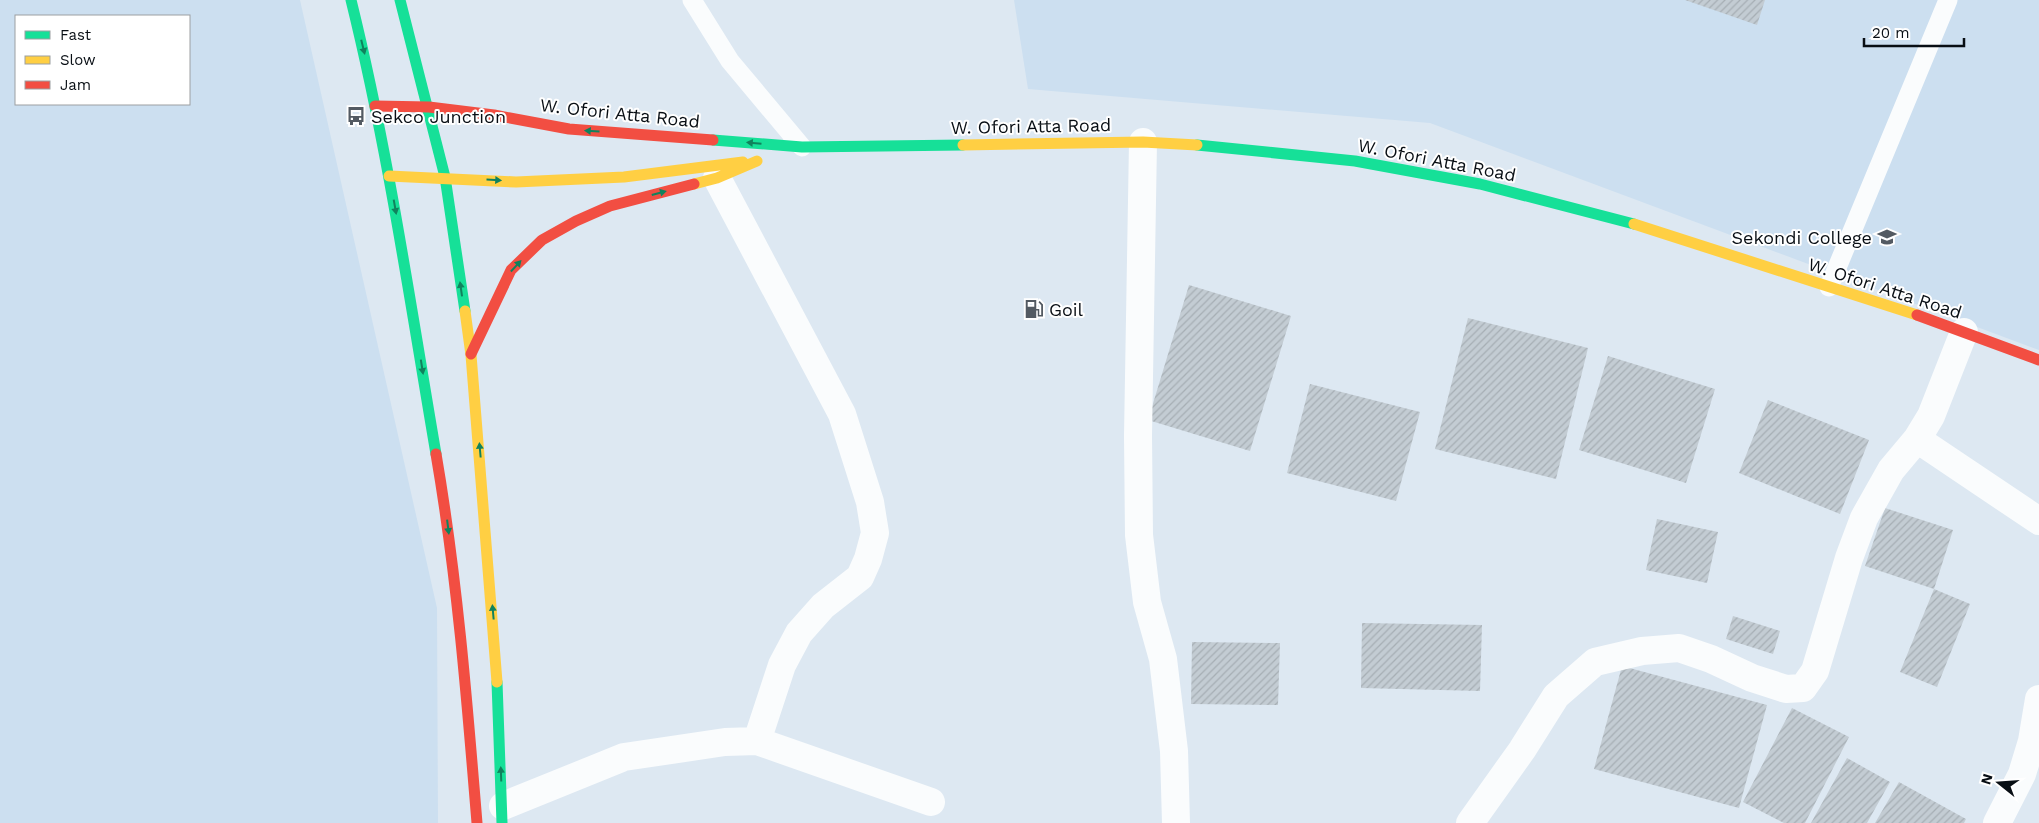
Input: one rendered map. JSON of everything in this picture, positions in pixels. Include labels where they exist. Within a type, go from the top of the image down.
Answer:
[{"type":"main road","points":[[351,0],[389,176],[445,507],[464,665],[477,823]]},
{"type":"main road","points":[[400,0],[429,107],[445,178],[471,355],[496,646],[502,814]]},
{"type":"main road","name":"W. Ofori Atta Road","points":[[375,106],[429,107],[568,129],[802,147],[1143,142],[1225,147],[1355,161],[1480,184],[1628,222],[1964,332],[2039,360]]},
{"type":"main road","name":"W. Ofori Atta Road","points":[[389,176],[516,182],[624,177],[757,160],[802,147]]},
{"type":"main road","points":[[471,355],[491,308],[512,270],[542,240],[576,221],[610,206],[717,178],[757,160]]},
{"type":"street","points":[[1143,142],[1138,436],[1139,535],[1147,602],[1164,659],[1174,751],[1176,823]]},
{"type":"street","points":[[717,178],[842,414],[870,502],[875,533],[868,560],[860,577],[823,606],[799,633],[782,665],[757,741]]},
{"type":"street","points":[[1470,823],[1522,750],[1556,696],[1595,662],[1642,651],[1679,648],[1712,659],[1752,678],[1786,689],[1803,688],[1815,671],[1849,558],[1864,518],[1891,470],[1918,439],[1931,416],[1964,332]]},
{"type":"street","points":[[1918,439],[2039,521]]},
{"type":"street","points":[[1997,823],[2022,774],[2032,741],[2039,700]]},
{"type":"street","points":[[502,814],[624,757],[725,742],[757,741],[931,802]]},
{"type":"lane","points":[[692,0],[730,61],[802,147]]},
{"type":"lane","points":[[1829,287],[1948,0]]},
{"type":"shaded area","points":[[0,0],[300,0],[437,608],[438,823],[0,823]]},
{"type":"shaded area","name":"Sekondi College","points":[[1014,0],[2039,0],[2039,350],[1430,123],[1028,89]]},
{"type":"building","points":[[1685,0],[1765,0],[1757,25]]},
{"type":"building","points":[[1189,285],[1291,316],[1250,451],[1148,420]]},
{"type":"building","points":[[1468,318],[1588,348],[1556,479],[1435,449]]},
{"type":"building","points":[[1608,356],[1715,389],[1686,483],[1579,450]]},
{"type":"building","points":[[1310,384],[1420,412],[1396,501],[1287,473]]},
{"type":"building","points":[[1768,400],[1869,440],[1840,514],[1739,473]]},
{"type":"building","points":[[1885,508],[1953,530],[1934,589],[1865,566]]},
{"type":"building","points":[[1657,519],[1718,532],[1707,583],[1646,570]]},
{"type":"building","points":[[1934,589],[1970,604],[1937,687],[1900,672]]},
{"type":"building","points":[[1733,616],[1780,631],[1773,654],[1726,639]]},
{"type":"building","points":[[1362,623],[1482,625],[1480,691],[1361,688]]},
{"type":"building","points":[[1192,642],[1280,643],[1278,705],[1191,704]]},
{"type":"building","points":[[1622,666],[1767,705],[1739,808],[1594,769]]},
{"type":"building","points":[[1792,708],[1849,737],[1805,823],[1784,823],[1743,802]]},
{"type":"building","points":[[1847,758],[1890,782],[1867,823],[1811,823]]},
{"type":"building","points":[[1899,782],[1966,819],[1964,823],[1875,823]]},
{"type":"traffic: fast","points":[[351,0],[387,169],[436,454]]},
{"type":"traffic: fast","points":[[400,0],[445,177],[465,311]]},
{"type":"traffic: fast","points":[[713,140],[802,147],[963,145]]},
{"type":"traffic: fast","points":[[1197,145],[1355,161],[1480,184],[1634,224]]},
{"type":"traffic: fast","points":[[497,682],[502,823]]},
{"type":"traffic: slow","points":[[963,145],[1143,142],[1197,145]]},
{"type":"traffic: slow","points":[[694,184],[717,178],[757,161]]},
{"type":"traffic: slow","points":[[389,176],[516,182],[624,177],[743,162]]},
{"type":"traffic: slow","points":[[1634,224],[1917,315]]},
{"type":"traffic: slow","points":[[465,311],[471,355],[497,682]]},
{"type":"traffic: jam","points":[[375,106],[429,107],[494,115],[569,129],[713,140]]},
{"type":"traffic: jam","points":[[471,354],[511,270],[542,240],[576,221],[610,206],[694,184]]},
{"type":"traffic: jam","points":[[1917,315],[2039,360]]},
{"type":"traffic: jam","points":[[436,454],[456,592],[477,823]]},
{"type":"place","name":"Sekco Junction","points":[[356,116]]},
{"type":"place","name":"Sekondi College","points":[[1887,237]]},
{"type":"place","name":"Goil","points":[[1034,309]]}]
